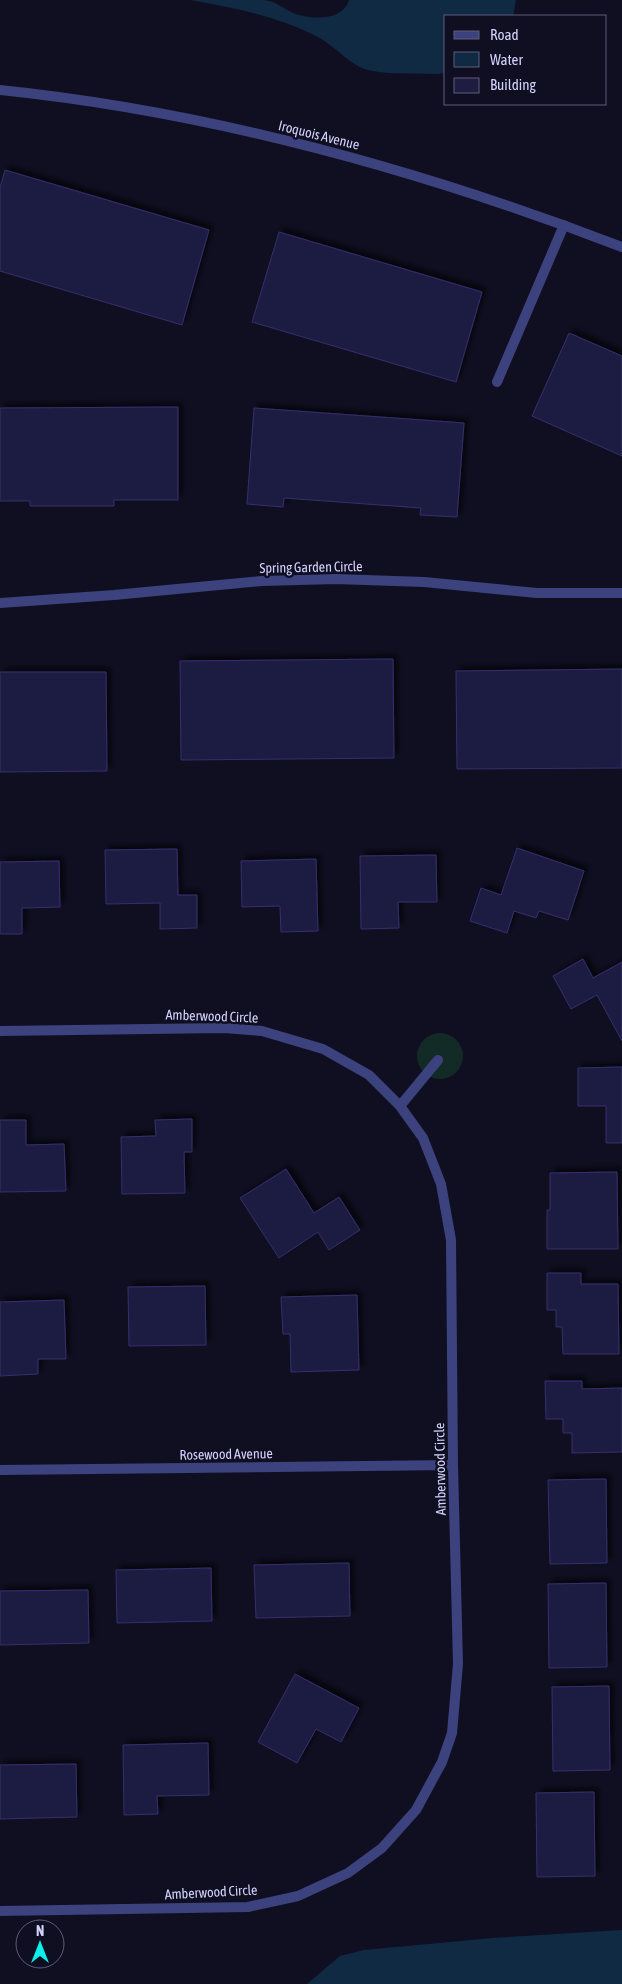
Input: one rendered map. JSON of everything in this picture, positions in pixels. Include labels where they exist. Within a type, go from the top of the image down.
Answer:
[{"type":"street","name":"Iroquois Avenue","points":[[0,90],[109,104],[242,129],[363,160],[477,194],[622,246]]},
{"type":"street","points":[[497,382],[564,225]]},
{"type":"street","name":"Spring Garden Circle","points":[[0,602],[114,595],[262,581],[336,579],[424,582],[537,593],[622,592]]},
{"type":"street","name":"Amberwood Circle","points":[[0,1031],[224,1028],[262,1030],[322,1049],[369,1075],[400,1106],[423,1138],[435,1168],[441,1184],[451,1240],[453,1465],[458,1664],[452,1733],[442,1762],[416,1810],[382,1848],[348,1874],[298,1896],[248,1907],[0,1911]]},
{"type":"street","points":[[400,1106],[438,1060]]},
{"type":"street","name":"Rosewood Avenue","points":[[0,1470],[453,1465]]},
{"type":"green space","points":[[440,1033],[453,1037],[459,1043],[463,1056],[459,1069],[453,1075],[440,1079],[427,1075],[421,1069],[417,1056],[421,1043],[427,1037]]},
{"type":"water","points":[[190,0],[264,0],[276,3],[298,15],[315,18],[332,16],[340,12],[349,0],[516,0],[513,15],[444,15],[444,73],[436,74],[376,72],[368,70],[355,64],[318,37],[303,30],[271,18]]},
{"type":"water","points":[[622,1930],[622,1984],[307,1984],[340,1956],[364,1950],[493,1938]]},
{"type":"building","points":[[5,170],[209,230],[182,325],[0,271],[0,188]]},
{"type":"building","points":[[279,232],[482,292],[456,382],[252,322]]},
{"type":"building","points":[[569,333],[622,356],[622,456],[532,416]]},
{"type":"building","points":[[178,407],[178,500],[114,500],[114,506],[30,506],[30,501],[0,501],[0,408]]},
{"type":"building","points":[[254,408],[464,423],[457,517],[420,515],[421,508],[284,498],[283,507],[247,504]]},
{"type":"building","points":[[393,659],[394,758],[181,760],[180,661]]},
{"type":"building","points":[[622,669],[622,768],[457,769],[456,671]]},
{"type":"building","points":[[0,672],[106,672],[107,771],[0,772]]},
{"type":"building","points":[[517,848],[584,871],[568,920],[539,911],[536,918],[514,911],[507,933],[470,921],[481,888],[501,895]]},
{"type":"building","points":[[177,849],[178,895],[197,895],[197,928],[160,929],[160,903],[106,904],[105,850]]},
{"type":"building","points":[[436,855],[437,902],[398,902],[399,928],[361,929],[360,856]]},
{"type":"building","points":[[316,859],[318,931],[281,932],[280,906],[242,907],[241,861]]},
{"type":"building","points":[[59,861],[60,907],[22,908],[22,934],[0,934],[0,862]]},
{"type":"building","points":[[583,959],[593,978],[622,962],[622,1041],[597,995],[571,1009],[553,976]]},
{"type":"building","points":[[622,1067],[622,1143],[606,1143],[606,1106],[578,1106],[578,1068]]},
{"type":"building","points":[[192,1119],[192,1152],[184,1152],[185,1193],[122,1194],[121,1137],[156,1136],[155,1120]]},
{"type":"building","points":[[0,1120],[26,1120],[26,1145],[64,1144],[66,1191],[0,1192]]},
{"type":"building","points":[[286,1169],[314,1213],[339,1197],[360,1230],[329,1250],[318,1232],[279,1258],[240,1198]]},
{"type":"building","points":[[617,1172],[618,1249],[547,1249],[547,1210],[550,1210],[550,1173]]},
{"type":"building","points":[[547,1273],[581,1273],[581,1284],[618,1284],[619,1354],[563,1354],[562,1327],[556,1327],[556,1310],[547,1310]]},
{"type":"building","points":[[205,1286],[206,1345],[129,1346],[128,1287]]},
{"type":"building","points":[[357,1295],[359,1370],[291,1372],[290,1334],[283,1334],[281,1297]]},
{"type":"building","points":[[64,1300],[66,1359],[38,1359],[38,1374],[0,1376],[0,1302]]},
{"type":"building","points":[[545,1381],[582,1381],[582,1389],[622,1388],[622,1452],[572,1453],[572,1433],[563,1433],[563,1419],[546,1419]]},
{"type":"building","points":[[606,1479],[607,1563],[550,1564],[548,1480]]},
{"type":"building","points":[[349,1563],[350,1616],[256,1618],[254,1565]]},
{"type":"building","points":[[211,1568],[212,1621],[117,1623],[116,1570]]},
{"type":"building","points":[[606,1583],[607,1667],[549,1668],[548,1584]]},
{"type":"building","points":[[88,1590],[89,1643],[0,1645],[0,1591]]},
{"type":"building","points":[[295,1674],[359,1708],[341,1742],[316,1729],[297,1763],[258,1742]]},
{"type":"building","points":[[609,1686],[610,1770],[553,1771],[552,1687]]},
{"type":"building","points":[[208,1743],[209,1795],[157,1796],[158,1814],[124,1815],[123,1745]]},
{"type":"building","points":[[76,1764],[77,1817],[0,1819],[0,1765]]},
{"type":"building","points":[[594,1792],[595,1876],[537,1877],[536,1793]]}]
